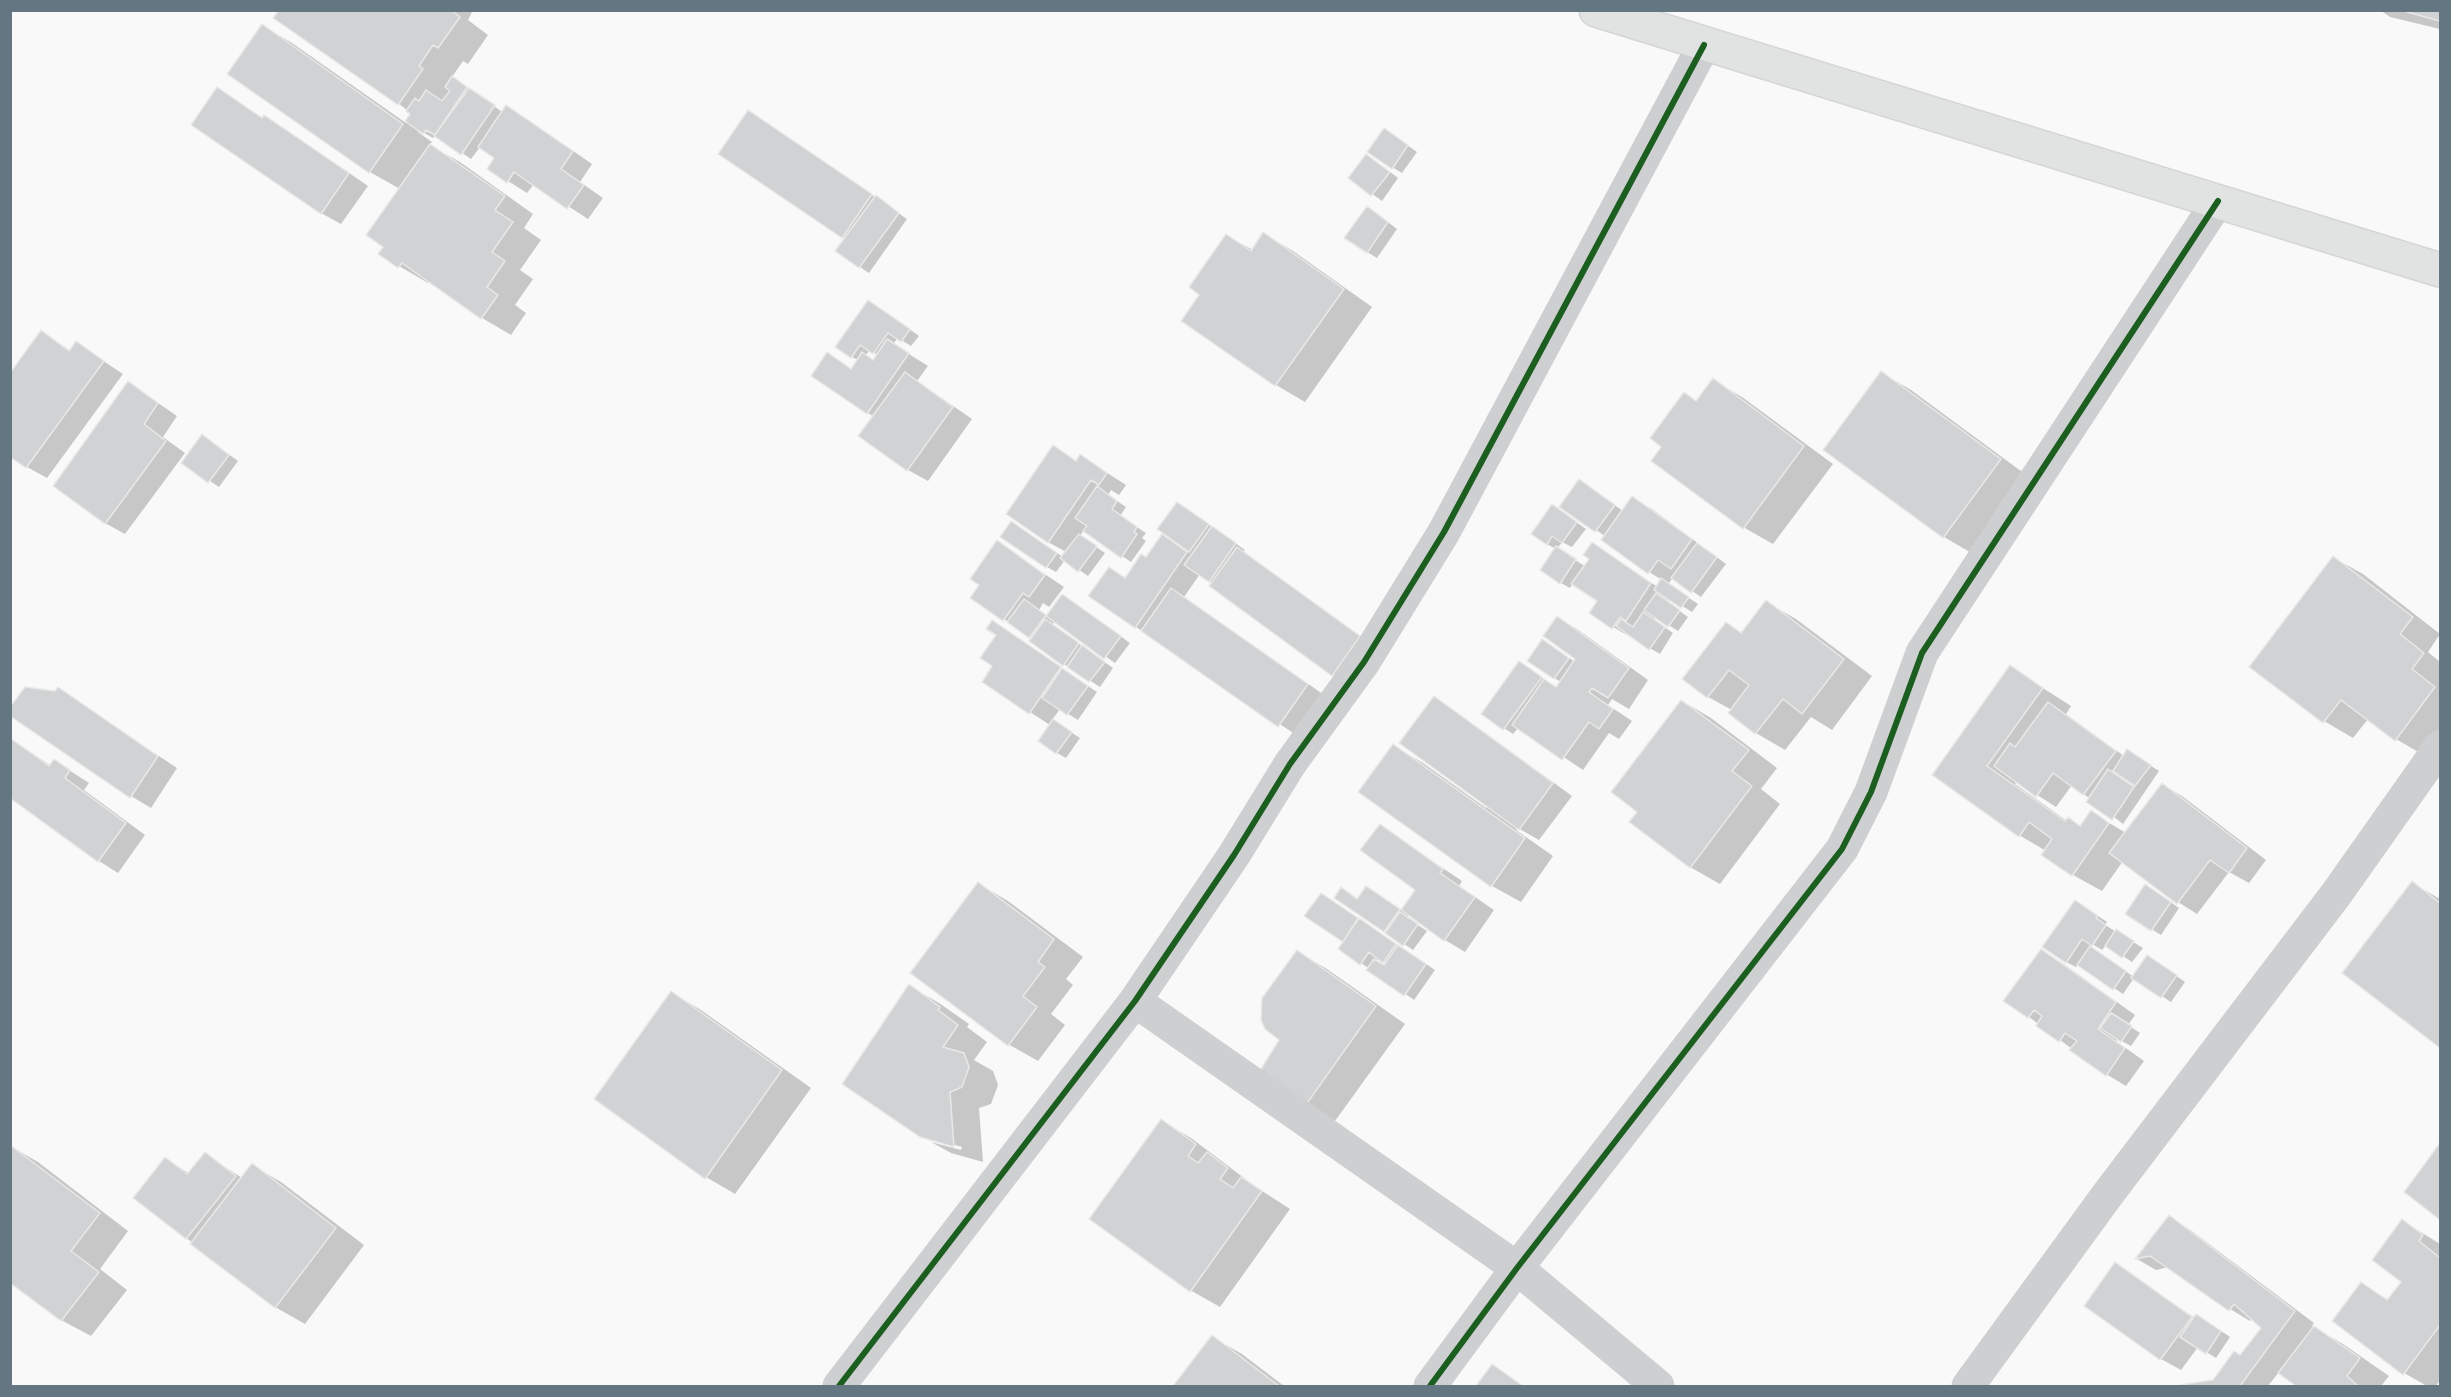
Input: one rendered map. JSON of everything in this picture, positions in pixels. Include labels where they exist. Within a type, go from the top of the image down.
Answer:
[{"type":"street","points":[[1596,10],[2440,270]]},
{"type":"street","points":[[839,1386],[1135,1001],[1234,855],[1290,764],[1364,662],[1444,532],[1704,45]]},
{"type":"street","points":[[1431,1386],[1517,1268],[1842,849],[1871,792],[1922,653],[2218,201]]},
{"type":"street","points":[[1968,1386],[2108,1194],[2337,893],[2440,747]]},
{"type":"street","points":[[1135,1001],[1517,1268],[1658,1386]]},
{"type":"building","points":[[279,10],[451,10],[460,17],[438,48],[433,45],[419,66],[423,69],[398,105],[273,18]]},
{"type":"building","points":[[2400,10],[2440,10],[2440,21]]},
{"type":"building","points":[[262,24],[403,124],[369,173],[227,74]]},
{"type":"building","points":[[452,76],[467,87],[435,135],[426,130],[423,134],[405,121],[410,114],[406,111],[415,98],[419,101],[426,90],[442,101],[450,91],[445,87]]},
{"type":"building","points":[[217,87],[262,118],[264,115],[349,173],[321,214],[191,125]]},
{"type":"building","points":[[469,88],[495,105],[461,155],[434,136]]},
{"type":"building","points":[[506,105],[573,151],[561,169],[584,185],[567,209],[514,172],[507,183],[487,169],[494,158],[478,147]]},
{"type":"building","points":[[748,110],[872,194],[842,238],[718,154]]},
{"type":"building","points":[[1384,128],[1408,145],[1392,169],[1367,152]]},
{"type":"building","points":[[430,144],[505,196],[495,210],[513,222],[492,252],[505,261],[487,287],[498,295],[481,319],[402,263],[398,268],[378,254],[383,247],[366,235]]},
{"type":"building","points":[[1366,154],[1390,172],[1371,196],[1348,178]]},
{"type":"building","points":[[876,195],[899,213],[859,268],[835,251]]},
{"type":"building","points":[[1367,206],[1388,222],[1367,253],[1344,238]]},
{"type":"building","points":[[1263,232],[1344,289],[1275,386],[1181,321],[1199,295],[1189,287],[1226,234],[1251,251]]},
{"type":"building","points":[[868,300],[910,329],[901,342],[888,333],[873,354],[860,345],[851,358],[835,347]]},
{"type":"building","points":[[41,330],[69,351],[76,341],[104,361],[26,468],[10,457],[10,373]]},
{"type":"building","points":[[887,339],[909,353],[867,414],[811,376],[827,352],[851,369],[862,352],[873,360]]},
{"type":"building","points":[[1881,371],[2001,459],[1943,538],[1823,450]]},
{"type":"building","points":[[905,372],[953,407],[907,471],[858,436]]},
{"type":"building","points":[[1713,378],[1804,446],[1743,529],[1651,461],[1661,447],[1650,438],[1684,392],[1696,401]]},
{"type":"building","points":[[128,381],[158,403],[144,424],[166,441],[105,524],[53,486]]},
{"type":"building","points":[[202,434],[229,455],[208,483],[181,463]]},
{"type":"building","points":[[1053,445],[1076,461],[1080,454],[1107,473],[1099,485],[1091,480],[1048,543],[1006,514]]},
{"type":"building","points":[[1579,479],[1615,505],[1595,532],[1559,507]]},
{"type":"building","points":[[1097,486],[1117,501],[1112,509],[1137,527],[1134,532],[1137,534],[1121,558],[1083,531],[1087,526],[1075,518]]},
{"type":"building","points":[[1632,496],[1692,539],[1671,569],[1658,560],[1648,574],[1601,540]]},
{"type":"building","points":[[1177,502],[1209,524],[1189,552],[1157,529]]},
{"type":"building","points":[[1552,504],[1577,522],[1562,543],[1552,536],[1547,545],[1531,534]]},
{"type":"building","points":[[1011,521],[1057,553],[1046,568],[1000,537]]},
{"type":"building","points":[[1212,526],[1236,543],[1209,582],[1184,565]]},
{"type":"building","points":[[1079,534],[1097,546],[1078,572],[1060,558]]},
{"type":"building","points":[[1162,534],[1187,552],[1135,628],[1088,596],[1109,567],[1125,578],[1141,554],[1146,557]]},
{"type":"building","points":[[997,540],[1045,575],[1029,597],[1023,593],[1003,621],[970,598],[979,585],[970,579]]},
{"type":"building","points":[[1592,542],[1651,583],[1626,621],[1620,617],[1612,629],[1589,613],[1597,601],[1571,584],[1589,559],[1583,555]]},
{"type":"building","points":[[1697,543],[1717,557],[1691,593],[1671,578]]},
{"type":"building","points":[[1556,546],[1576,559],[1560,584],[1540,570]]},
{"type":"building","points":[[1237,547],[1360,636],[1332,676],[1209,586]]},
{"type":"building","points":[[2333,556],[2413,617],[2400,634],[2424,653],[2412,669],[2435,687],[2395,741],[2341,700],[2323,723],[2249,667]]},
{"type":"building","points":[[1661,578],[1689,597],[1681,608],[1654,590]]},
{"type":"building","points":[[1171,588],[1308,684],[1278,727],[1141,631]]},
{"type":"building","points":[[1656,593],[1680,610],[1668,627],[1644,610]]},
{"type":"building","points":[[1062,594],[1121,636],[1104,659],[1046,616]]},
{"type":"building","points":[[1024,599],[1046,615],[1029,638],[1007,622]]},
{"type":"building","points":[[1766,600],[1844,659],[1802,714],[1783,699],[1755,734],[1728,713],[1749,685],[1729,670],[1707,698],[1682,679],[1726,622],[1741,633]]},
{"type":"building","points":[[1643,612],[1665,627],[1649,650],[1616,626],[1621,619],[1633,627]]},
{"type":"building","points":[[1557,616],[1629,668],[1608,698],[1592,688],[1589,692],[1613,709],[1599,729],[1589,722],[1562,760],[1512,725],[1544,679],[1556,687],[1575,659],[1543,636]]},
{"type":"building","points":[[1045,619],[1079,643],[1063,666],[1029,641]]},
{"type":"building","points":[[992,620],[1061,667],[1029,714],[982,682],[992,666],[980,658],[996,635],[986,629]]},
{"type":"building","points":[[1542,639],[1569,658],[1554,679],[1527,661]]},
{"type":"building","points":[[1082,645],[1105,662],[1089,682],[1067,667]]},
{"type":"building","points":[[1519,661],[1542,677],[1503,730],[1481,714]]},
{"type":"building","points":[[2010,665],[2043,688],[1987,766],[2065,821],[2068,817],[2080,826],[2091,810],[2109,823],[2072,876],[2041,855],[2052,839],[2029,822],[2019,837],[1932,775]]},
{"type":"building","points":[[1062,668],[1088,686],[1067,715],[1042,698]]},
{"type":"building","points":[[25,687],[55,691],[58,687],[158,756],[130,798],[10,716],[10,707]]},
{"type":"building","points":[[1434,696],[1553,783],[1519,830],[1399,743]]},
{"type":"building","points":[[1681,700],[1749,750],[1732,771],[1752,786],[1690,868],[1629,822],[1637,812],[1611,792]]},
{"type":"building","points":[[2048,702],[2116,751],[2083,795],[2053,773],[2036,797],[1994,766],[2010,743],[2015,747]]},
{"type":"building","points":[[1053,719],[1072,732],[1056,754],[1038,741]]},
{"type":"building","points":[[10,738],[49,766],[54,759],[70,770],[65,778],[126,823],[98,862],[10,798]]},
{"type":"building","points":[[1393,744],[1525,838],[1491,887],[1358,792]]},
{"type":"building","points":[[2127,749],[2151,765],[2135,786],[2113,771]]},
{"type":"building","points":[[2108,769],[2134,787],[2112,820],[2086,802]]},
{"type":"building","points":[[2162,783],[2247,848],[2229,873],[2210,860],[2177,904],[2109,853]]},
{"type":"building","points":[[1380,824],[1443,869],[1440,873],[1475,897],[1444,941],[1401,910],[1415,890],[1360,850]]},
{"type":"building","points":[[2412,881],[2440,903],[2440,1048],[2342,973]]},
{"type":"building","points":[[978,882],[1054,939],[1038,962],[1045,967],[1023,996],[1037,1007],[1008,1046],[910,973]]},
{"type":"building","points":[[2145,884],[2171,902],[2151,931],[2125,914]]},
{"type":"building","points":[[1366,886],[1400,909],[1384,932],[1334,898],[1341,887],[1357,899]]},
{"type":"building","points":[[1321,893],[1358,918],[1343,942],[1304,916]]},
{"type":"building","points":[[2075,900],[2098,916],[2096,918],[2106,925],[2092,946],[2082,939],[2066,963],[2042,947]]},
{"type":"building","points":[[1400,912],[1418,924],[1403,946],[1385,933]]},
{"type":"building","points":[[1359,918],[1396,944],[1383,963],[1369,952],[1360,965],[1338,949]]},
{"type":"building","points":[[2116,929],[2134,941],[2122,958],[2105,946]]},
{"type":"building","points":[[1398,945],[1426,964],[1404,996],[1366,970],[1374,959],[1384,965]]},
{"type":"building","points":[[2090,946],[2126,971],[2113,990],[2077,965]]},
{"type":"building","points":[[2041,949],[2116,1002],[2098,1029],[2125,1048],[2106,1076],[2069,1050],[2077,1041],[2065,1033],[2059,1042],[2036,1026],[2042,1016],[2034,1010],[2028,1018],[2003,1001]]},
{"type":"building","points":[[1297,950],[1376,1006],[1305,1106],[1258,1074],[1279,1040],[1265,1029],[1261,1020],[1262,998]]},
{"type":"building","points":[[2147,955],[2177,975],[2161,998],[2131,978]]},
{"type":"building","points":[[909,984],[940,1007],[938,1010],[958,1025],[943,1047],[964,1053],[969,1067],[962,1087],[950,1092],[954,1147],[920,1137],[842,1084]]},
{"type":"building","points":[[671,991],[782,1070],[705,1179],[594,1099]]},
{"type":"building","points":[[2111,1013],[2132,1026],[2121,1042],[2100,1028]]},
{"type":"building","points":[[1161,1119],[1196,1144],[1188,1156],[1198,1163],[1207,1152],[1228,1168],[1220,1179],[1233,1188],[1241,1177],[1262,1191],[1190,1292],[1089,1219]]},
{"type":"building","points":[[2440,1143],[2440,1220],[2404,1192]]},
{"type":"building","points":[[10,1145],[100,1213],[71,1251],[99,1272],[61,1321],[10,1283]]},
{"type":"building","points":[[205,1152],[236,1176],[186,1239],[133,1198],[165,1157],[187,1174]]},
{"type":"building","points":[[252,1163],[336,1228],[275,1308],[190,1244]]},
{"type":"building","points":[[2169,1215],[2295,1311],[2240,1386],[2180,1385],[2213,1380],[2234,1351],[2240,1355],[2261,1328],[2234,1304],[2229,1311],[2150,1256],[2135,1259]]},
{"type":"building","points":[[2402,1219],[2423,1235],[2419,1241],[2440,1258],[2440,1325],[2403,1375],[2332,1321],[2361,1282],[2387,1300],[2401,1282],[2372,1260]]},
{"type":"building","points":[[2115,1262],[2192,1317],[2160,1360],[2084,1306]]},
{"type":"building","points":[[2196,1314],[2221,1331],[2206,1354],[2180,1337]]},
{"type":"building","points":[[2314,1326],[2360,1358],[2347,1376],[2358,1386],[2296,1386],[2278,1373]]},
{"type":"building","points":[[1212,1335],[1279,1386],[1173,1386]]},
{"type":"building","points":[[1492,1364],[1523,1386],[1476,1386]]},
{"type":"cycle path","points":[[839,1386],[1135,1001],[1234,855],[1290,764],[1364,662],[1444,532],[1704,45]]},
{"type":"cycle path","points":[[1430,1386],[1517,1268],[1842,849],[1871,792],[1922,653],[2218,201]]}]
